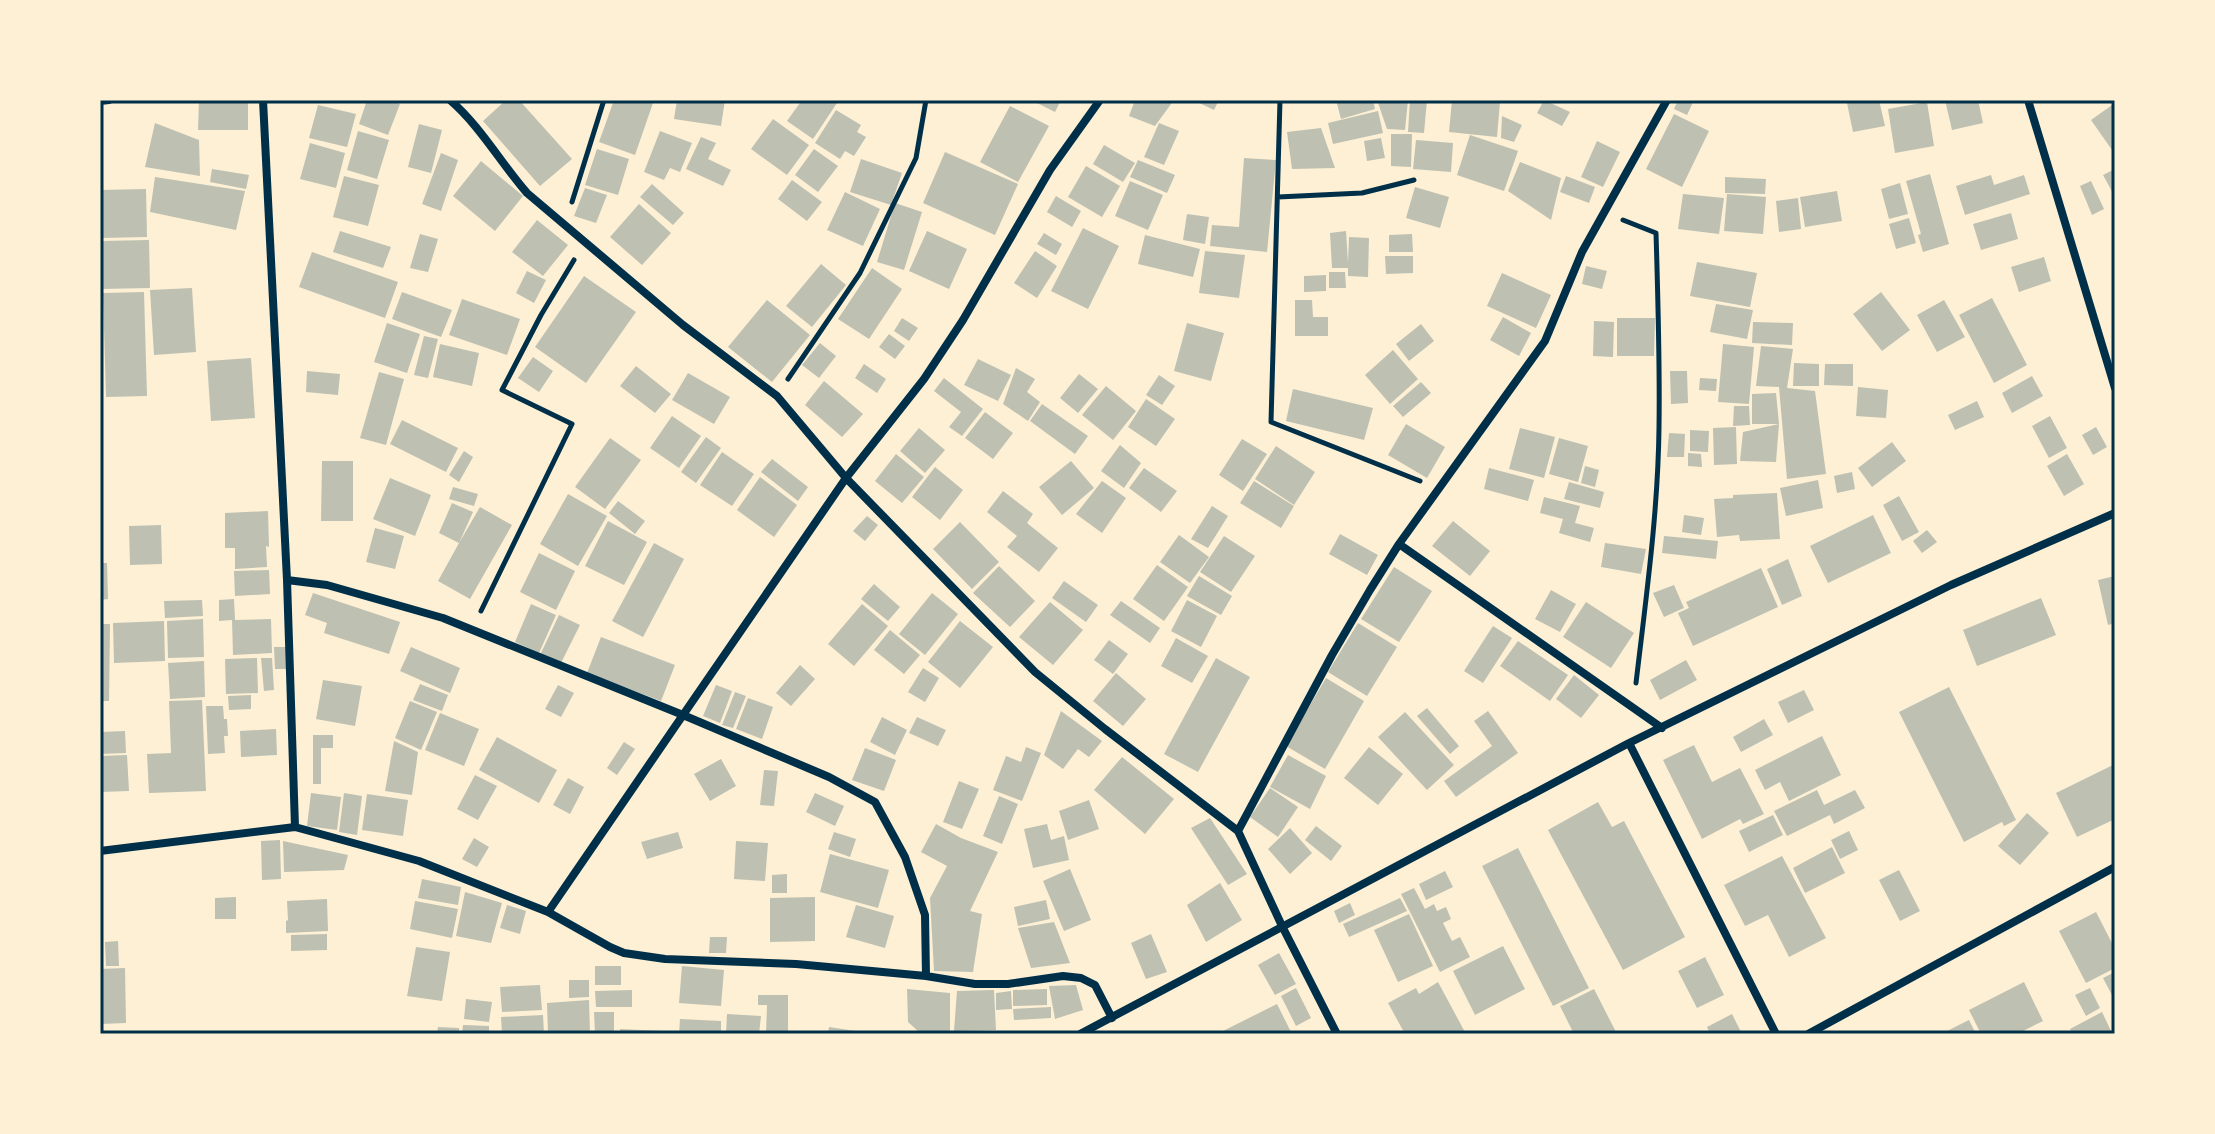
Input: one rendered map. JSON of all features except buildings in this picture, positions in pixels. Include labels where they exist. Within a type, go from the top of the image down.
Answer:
[{"type":"street","points":[[100,101],[109,100]]},
{"type":"street","points":[[263,100],[287,580],[295,827]]},
{"type":"street","points":[[450,100],[472,121],[527,193],[683,325],[777,396],[846,478],[1035,672],[1238,831],[1337,1034]]},
{"type":"street","points":[[548,912],[846,478],[924,379],[971,307],[1050,170],[1100,100]]},
{"type":"street","points":[[1238,831],[1332,655],[1399,544],[1545,341],[1582,252],[1667,100]]},
{"type":"street","points":[[2028,100],[2115,388]]},
{"type":"street","points":[[1080,1034],[1629,743],[1951,585],[2115,513]]},
{"type":"street","points":[[1399,544],[1662,728]]},
{"type":"street","points":[[287,580],[327,585],[443,618],[829,777],[875,802],[905,857],[925,915],[926,976]]},
{"type":"street","points":[[1629,743],[1776,1034]]},
{"type":"street","points":[[100,851],[295,827],[419,861],[548,912],[624,953],[665,959],[796,964],[986,984],[1063,976],[1081,978],[1095,985],[1112,1018]]},
{"type":"street","points":[[1808,1034],[2115,867]]},
{"type":"path","points":[[564,225],[604,100]]},
{"type":"path","points":[[777,396],[860,273],[916,158],[926,100]]},
{"type":"path","points":[[1280,100],[1271,422],[1439,489]]},
{"type":"path","points":[[1278,197],[1362,193],[1414,180]]},
{"type":"path","points":[[1605,213],[1656,233],[1659,430],[1650,563],[1633,708]]},
{"type":"path","points":[[472,630],[572,424],[502,390],[541,315],[585,242]]}]
